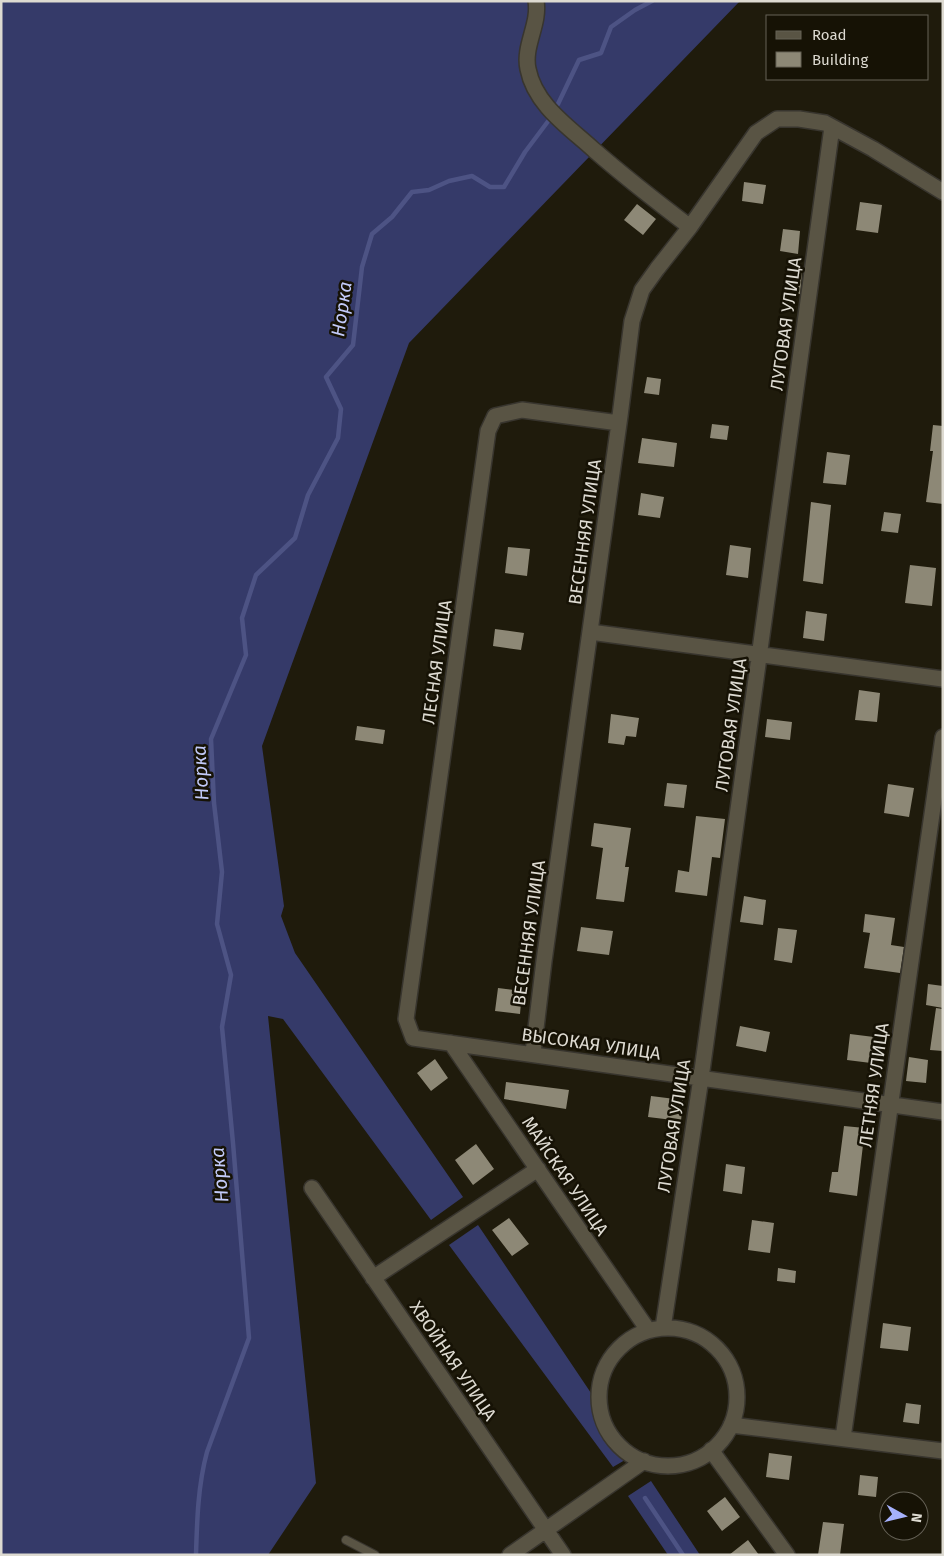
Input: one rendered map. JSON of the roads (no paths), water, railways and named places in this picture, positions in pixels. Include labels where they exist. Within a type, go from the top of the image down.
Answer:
[{"type":"street","points":[[536,1],[536,16],[529,46],[527,67],[532,84],[545,104],[558,118],[633,184],[690,227]]},
{"type":"street","name":"ВЕСЕННЯЯ УЛИЦА","points":[[533,1053],[544,961],[620,423],[632,321],[642,290],[656,269],[690,227],[756,133],[777,120],[799,119],[826,123],[943,192]]},
{"type":"street","name":"ЛУГОВАЯ УЛИЦА","points":[[655,1329],[701,1078],[832,127]]},
{"type":"street","name":"ЛЕСНАЯ УЛИЦА","points":[[413,1038],[406,1019],[488,430],[495,416],[522,410],[620,423]]},
{"type":"street","points":[[590,632],[943,679]]},
{"type":"street","name":"ЛЕТНЯЯ УЛИЦА","points":[[843,1438],[943,738]]},
{"type":"street","name":"ВЫСОКАЯ УЛИЦА","points":[[413,1038],[533,1053],[943,1112]]},
{"type":"street","name":"МАЙСКАЯ УЛИЦА","points":[[451,1043],[538,1169],[655,1329]]},
{"type":"street","points":[[373,1278],[538,1169]]},
{"type":"street","name":"ХВОЙНАЯ УЛИЦА","points":[[312,1188],[563,1555]]},
{"type":"street","points":[[671,1327],[694,1332],[713,1344],[727,1361],[736,1381],[737,1404],[731,1425],[719,1444],[702,1457],[681,1465],[657,1465],[635,1458],[617,1444],[604,1424],[599,1401],[601,1378],[611,1357],[627,1340],[655,1329],[671,1327]]},
{"type":"street","points":[[731,1425],[943,1451]]},
{"type":"street","points":[[711,1450],[787,1555]]},
{"type":"street","points":[[510,1555],[644,1461]]},
{"type":"lane","points":[[346,1540],[375,1555]]},
{"type":"waterway","name":"Норка","points":[[558,104],[579,60],[601,53],[611,27],[635,10],[652,1]]},
{"type":"waterway","name":"Норка","points":[[196,1555],[200,1490],[204,1464],[249,1338],[222,1027],[231,975],[217,924],[222,872],[214,803],[211,739],[246,655],[242,618],[256,575],[295,538],[308,495],[338,438],[341,409],[326,377],[353,345],[362,267],[372,234],[392,217],[412,192],[429,190],[449,181],[472,176],[490,187],[504,187],[525,152],[549,120]]},
{"type":"waterway","points":[[645,1498],[683,1555]]}]
